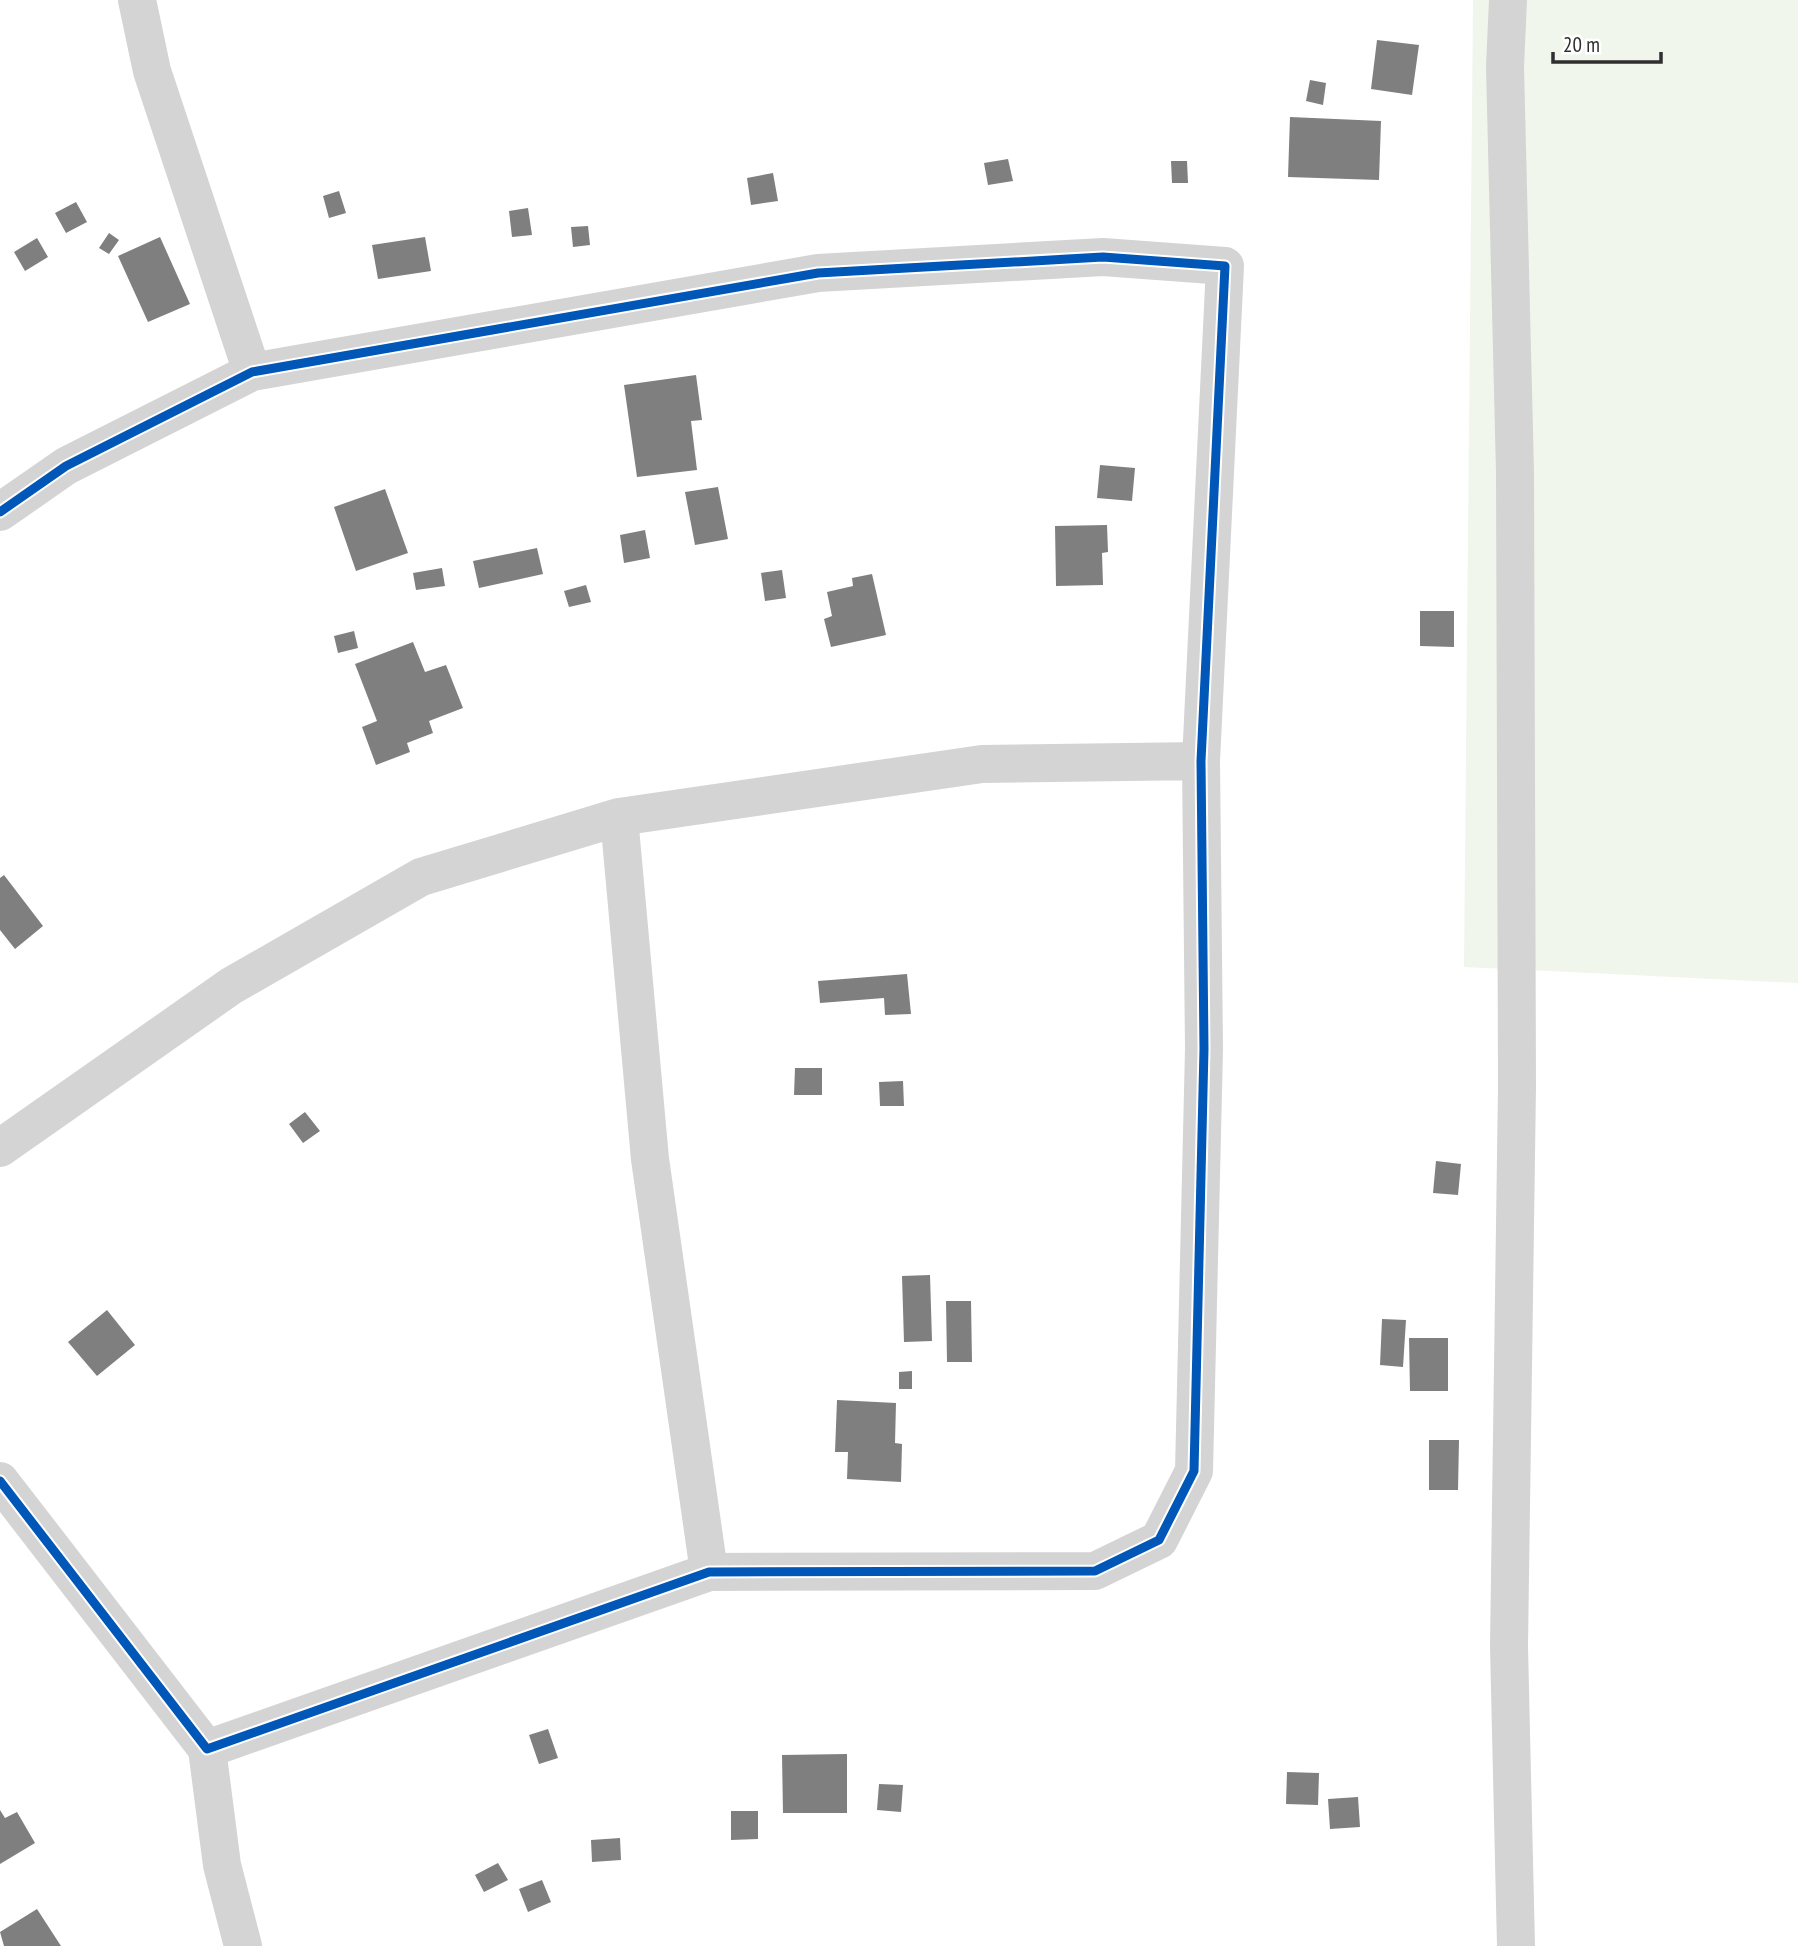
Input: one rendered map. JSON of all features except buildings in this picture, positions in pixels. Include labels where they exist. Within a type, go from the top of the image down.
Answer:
[{"type":"street","points":[[137,0],[152,71],[252,372]]},
{"type":"street","points":[[1508,0],[1506,67],[1515,471],[1517,1044],[1508,1646],[1517,1946]]},
{"type":"street","points":[[0,512],[66,466],[252,372],[818,273],[1103,257],[1224,266],[1202,761],[1204,1049],[1194,1471],[1159,1540],[1095,1571],[709,1572],[207,1749]]},
{"type":"street","points":[[0,1148],[231,986],[421,877],[620,817],[982,764],[1202,761]]},
{"type":"street","points":[[620,817],[650,1159],[709,1572]]},
{"type":"street","points":[[0,1481],[207,1749],[222,1865],[243,1946]]},
{"type":"shaded area","points":[[1473,0],[1798,0],[1798,983],[1464,967]]},
{"type":"cycle path","points":[[0,512],[66,466],[252,372],[818,273],[1103,257],[1225,266],[1201,761],[1204,1049],[1194,1471],[1159,1540],[1095,1571],[709,1572],[207,1749],[0,1481]]}]
